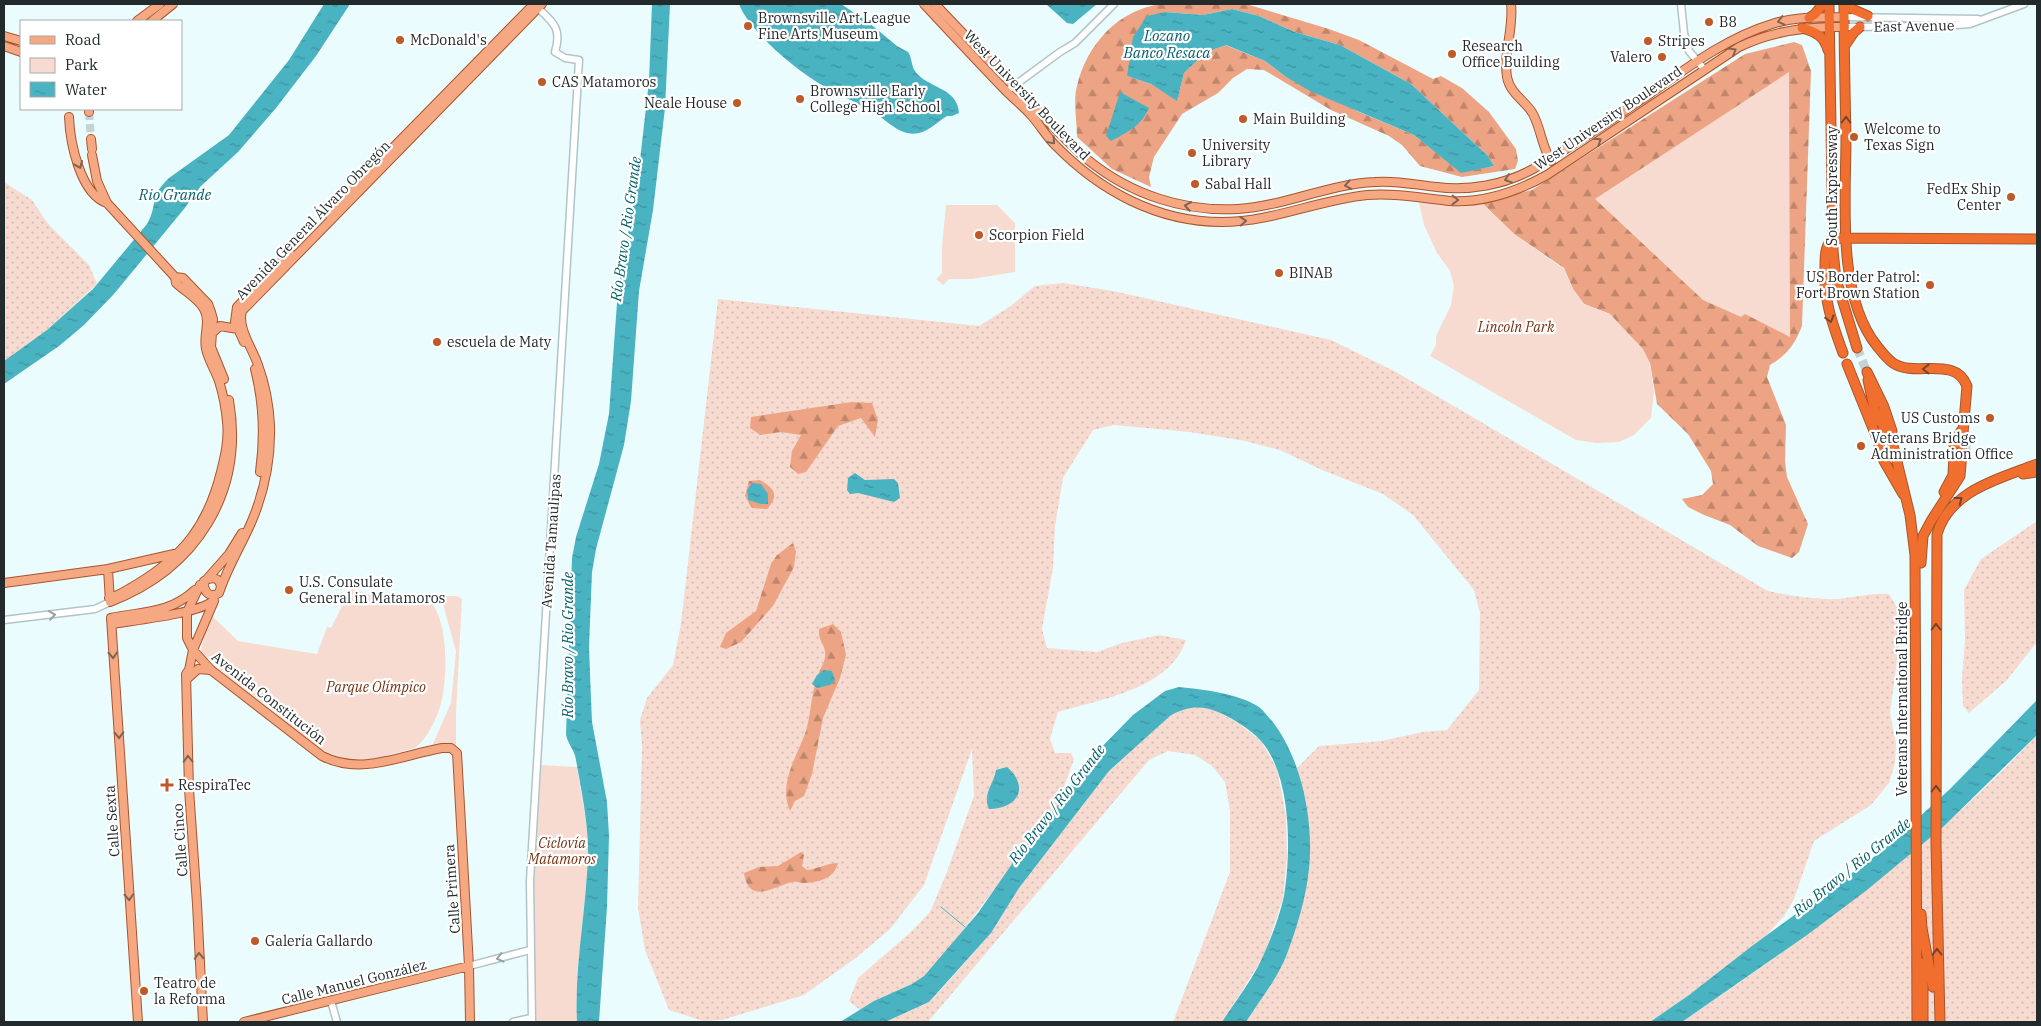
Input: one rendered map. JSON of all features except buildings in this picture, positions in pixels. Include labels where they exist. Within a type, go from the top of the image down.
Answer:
[{"type":"highway","points":[[1809,18],[1823,4]]},
{"type":"highway","name":"South Expressway","points":[[1829,4],[1832,238],[1836,278],[1857,348]]},
{"type":"highway","points":[[1846,4],[1852,9],[1868,16]]},
{"type":"highway","name":"South Expressway","points":[[1846,4],[1844,16],[1846,239],[1849,274],[1856,303],[1865,326],[1876,345],[1892,362],[1916,369],[1953,370],[1964,379],[1967,386],[1960,449]]},
{"type":"highway","points":[[1802,28],[1822,36],[1828,49],[1831,64]]},
{"type":"highway","points":[[1845,47],[1854,32],[1860,28]]},
{"type":"highway","points":[[1846,211],[1852,230],[1865,239]]},
{"type":"highway","points":[[1843,353],[1833,328],[1824,292],[1827,244],[1832,238],[2037,239]]},
{"type":"highway","points":[[1847,364],[1862,400],[1863,411],[1884,438]]},
{"type":"highway","points":[[1907,498],[1898,487],[1884,460],[1884,438],[1884,407],[1866,372],[1873,410],[1884,438],[1907,498],[1918,554],[1921,919],[1938,1020]]},
{"type":"highway","points":[[1862,400],[1873,410]]},
{"type":"highway","points":[[1942,504],[1960,476],[1960,449]]},
{"type":"highway","points":[[1918,554],[1925,532],[1957,476],[1960,449]]},
{"type":"highway","points":[[1923,1022],[1923,978],[1918,920],[1918,554],[1920,534],[1953,475],[1960,449]]},
{"type":"highway","points":[[1982,486],[1987,481],[2037,460]]},
{"type":"highway","points":[[1938,1020],[1936,541],[1939,527],[1948,511],[1961,498],[1982,486],[2037,464]]},
{"type":"highway","points":[[1982,486],[1992,487],[2037,470]]},
{"type":"highway","name":"Veterans International Bridge","points":[[1917,1022],[1918,554]]},
{"type":"main road","points":[[139,20],[160,4]]},
{"type":"main road","points":[[153,20],[173,4]]},
{"type":"main road","name":"West University Boulevard","points":[[924,4],[1010,89],[1101,170],[1135,190],[1171,203],[1214,209],[1250,208],[1360,183],[1388,181],[1456,189],[1486,185],[1513,178],[1550,159],[1698,61],[1735,39],[1760,28],[1790,19],[1809,18],[1845,27]]},
{"type":"main road","name":"West University Boulevard","points":[[935,4],[1010,89],[1053,143],[1077,167],[1095,180],[1141,206],[1176,216],[1204,221],[1239,221],[1268,217],[1352,196],[1379,194],[1468,200],[1497,195],[1529,185],[1704,69],[1751,41],[1830,22],[1844,16]]},
{"type":"main road","points":[[1511,4],[1512,22],[1507,65],[1508,78],[1516,96],[1533,113],[1550,159],[1557,168]]},
{"type":"main road","name":"Avenida General Álvaro Obregón","points":[[259,494],[264,442],[264,415],[254,367],[235,322],[238,310],[538,5]]},
{"type":"main road","points":[[4,36],[20,41]]},
{"type":"main road","points":[[4,46],[20,52]]},
{"type":"main road","points":[[69,117],[71,143],[87,183],[91,191],[101,201],[107,203]]},
{"type":"main road","points":[[91,139],[97,181],[107,203],[173,274],[176,283],[202,306],[207,315],[205,346],[208,358],[219,380],[227,424],[226,466],[220,498],[212,517],[196,543],[184,556],[148,581],[119,599],[110,600]]},
{"type":"main road","points":[[1431,198],[1432,187]]},
{"type":"main road","points":[[110,600],[148,581],[157,570],[189,542],[202,523],[214,497],[232,448],[233,423],[223,377],[213,356],[211,334],[213,319],[208,304],[183,278],[173,274]]},
{"type":"main road","points":[[213,319],[221,321],[238,310]]},
{"type":"main road","name":"Avenida General Álvaro Obregón","points":[[111,621],[122,616],[178,613],[187,615],[204,608],[214,601],[249,522],[259,494],[268,452],[269,413],[258,364],[242,326],[238,310]]},
{"type":"main road","points":[[211,334],[220,326],[238,329]]},
{"type":"main road","name":"Avenida General Álvaro Obregón","points":[[111,621],[147,615],[176,605],[204,582],[229,554],[249,522]]},
{"type":"main road","points":[[4,583],[108,569],[155,560],[177,553]]},
{"type":"main road","points":[[155,560],[158,564],[157,570]]},
{"type":"main road","points":[[108,569],[110,600]]},
{"type":"main road","points":[[187,615],[204,582],[216,578],[220,582],[220,590],[214,595],[208,594],[204,590],[204,582]]},
{"type":"main road","points":[[119,599],[115,608],[118,614],[122,616]]},
{"type":"main road","name":"Calle Cinco","points":[[203,1022],[189,789],[188,675],[193,650],[214,601]]},
{"type":"main road","name":"Avenida Constitución","points":[[187,615],[187,638],[193,650],[211,670],[316,752],[338,762],[352,765],[368,765],[445,747],[451,748],[458,755]]},
{"type":"main road","name":"Calle Sexta","points":[[111,621],[138,1022]]},
{"type":"main road","points":[[188,675],[201,668],[211,670]]},
{"type":"main road","name":"Calle Primera","points":[[458,755],[469,966],[470,1022]]},
{"type":"main road","name":"Calle Manuel González","points":[[244,1022],[469,966]]},
{"type":"street","points":[[1010,89],[1075,43],[1114,4]]},
{"type":"street","points":[[1681,4],[1684,33],[1689,51],[1704,69]]},
{"type":"street","name":"East Avenue","points":[[1845,27],[1970,24],[2024,4]]},
{"type":"street","name":"Avenida Tamaulipas","points":[[531,1020],[530,881],[579,60],[565,58],[555,52],[558,38],[556,28],[538,5]]},
{"type":"street","name":"East Avenue","points":[[1844,16],[1982,19]]},
{"type":"street","points":[[4,620],[95,609],[110,600]]},
{"type":"street","points":[[469,966],[530,950]]},
{"type":"street","points":[[331,1000],[337,1022]]},
{"type":"street","points":[[513,1022],[531,1020]]},
{"type":"green space","points":[[1161,4],[1246,4],[1359,40],[1433,79],[1441,76],[1462,88],[1489,112],[1516,149],[1518,161],[1515,169],[1462,177],[1420,166],[1402,145],[1389,136],[1331,110],[1264,70],[1247,69],[1233,78],[1218,93],[1182,114],[1154,157],[1149,177],[1151,187],[1112,169],[1077,137],[1075,104],[1076,91],[1082,71],[1088,56],[1097,43],[1118,22],[1131,13]],"holes":[[[1232,9],[1259,16],[1295,32],[1340,45],[1411,84],[1488,156],[1494,166],[1461,172],[1414,135],[1359,112],[1286,77],[1265,61],[1225,45],[1206,52],[1184,73],[1177,100],[1151,84],[1127,76],[1165,12],[1203,15]]]},
{"type":"green space","points":[[1794,42],[1802,45],[1811,71],[1802,326],[1790,348],[1770,365],[1767,377],[1786,425],[1785,461],[1787,477],[1808,524],[1799,552],[1792,558],[1758,546],[1730,525],[1688,507],[1682,499],[1702,495],[1713,484],[1711,471],[1688,434],[1657,404],[1650,363],[1610,314],[1584,304],[1573,289],[1564,268],[1514,234],[1482,203],[1532,190],[1745,54]]},
{"type":"green space","points":[[1789,72],[1790,337],[1745,314],[1741,317],[1703,300],[1595,199]]},
{"type":"green space","points":[[4,182],[32,200],[48,224],[89,265],[97,284],[47,330],[4,361]]},
{"type":"green space","name":"Lincoln Park","points":[[1419,202],[1457,205],[1482,203],[1514,234],[1564,269],[1573,289],[1584,304],[1610,314],[1643,349],[1650,363],[1654,392],[1651,418],[1634,435],[1619,442],[1596,443],[1576,440],[1430,356],[1436,345],[1436,336],[1451,305],[1454,286],[1450,271],[1437,253],[1424,225]]},
{"type":"green space","name":"Scorpion Field","points":[[946,205],[997,205],[1015,223],[1015,272],[972,279],[949,279],[943,285],[936,279],[942,273],[942,247]]},
{"type":"green space","points":[[1064,283],[1118,292],[1331,340],[1396,372],[1768,591],[1830,599],[1889,594],[1898,609],[1900,639],[1890,713],[1896,744],[1895,763],[1889,783],[1871,805],[1814,841],[1794,899],[1784,916],[1763,939],[1650,1022],[1246,1022],[1282,965],[1305,890],[1309,850],[1308,830],[1306,809],[1297,768],[1319,746],[1382,741],[1423,732],[1447,730],[1479,690],[1480,613],[1474,590],[1413,515],[1383,494],[1322,470],[1280,450],[1245,441],[1190,432],[1114,425],[1093,430],[1063,478],[1055,526],[1053,568],[1042,629],[1047,648],[1097,652],[1122,643],[1159,635],[1186,640],[1178,657],[1150,681],[1132,690],[1058,712],[1050,739],[1055,753],[1071,753],[1074,759],[1057,806],[958,937],[924,976],[860,1010],[849,1001],[858,978],[911,932],[930,912],[945,877],[974,796],[972,749],[924,885],[890,929],[857,957],[804,995],[722,1020],[703,1021],[669,1010],[645,950],[638,908],[642,747],[640,720],[647,698],[673,665],[681,624],[718,299],[979,326],[1008,308],[1035,286]]},
{"type":"green space","points":[[852,402],[872,403],[878,420],[875,437],[861,418],[838,426],[806,472],[798,474],[790,467],[792,451],[801,435],[781,432],[760,435],[750,428],[751,417]]},
{"type":"green space","points":[[760,480],[774,492],[773,500],[767,509],[752,508],[745,496],[749,481]]},
{"type":"green space","points":[[2037,521],[2037,642],[2006,681],[1969,713],[1963,706],[1964,590],[1981,559]]},
{"type":"green space","points":[[793,543],[796,551],[794,567],[773,606],[741,642],[726,649],[720,647],[726,633],[756,611],[771,564],[777,555]]},
{"type":"green space","name":"Parque Olímpico","points":[[351,588],[370,595],[424,598],[433,605],[439,617],[445,650],[442,699],[429,731],[415,748],[361,760],[343,759],[333,755],[302,736],[224,673],[201,651],[207,622],[212,616],[238,641],[317,654],[327,627],[331,628]]},
{"type":"green space","points":[[442,596],[457,596],[462,599],[456,747],[446,744],[432,746],[451,703],[456,651],[440,598]]},
{"type":"green space","points":[[833,624],[841,632],[846,655],[840,678],[823,718],[812,774],[804,796],[795,801],[790,811],[787,801],[787,780],[806,731],[815,684],[825,657],[819,629]]},
{"type":"green space","points":[[1202,707],[1217,711],[1241,725],[1261,741],[1277,769],[1286,816],[1287,858],[1283,898],[1264,956],[1222,1022],[1173,1022],[1230,872],[1230,811],[1225,782],[1212,766],[1195,755],[1168,751],[1149,760],[928,1022],[885,1022],[929,1002],[991,933],[1019,888],[1109,771],[1170,716],[1180,710]]},
{"type":"green space","points":[[2037,735],[2037,1022],[1682,1022],[1776,957],[1868,888],[1955,815]]},
{"type":"green space","name":"Ciclovía Matamoros","points":[[541,765],[577,767],[586,820],[588,851],[577,979],[577,1022],[535,1022],[534,882]]},
{"type":"green space","points":[[801,852],[804,855],[802,866],[807,870],[838,863],[830,875],[816,882],[794,882],[757,892],[751,889],[747,883],[744,873],[759,867],[778,866]]},
{"type":"water","name":"Rio Grande","points":[[324,4],[350,4],[316,56],[276,108],[238,152],[201,186],[114,294],[84,325],[59,346],[4,384],[4,361],[47,330],[93,289],[147,224],[152,213],[156,195],[162,186],[169,178],[229,135],[289,60]]},
{"type":"water","points":[[652,4],[670,4],[665,108],[653,210],[639,291],[631,401],[624,445],[596,549],[592,572],[589,647],[592,722],[607,802],[609,836],[607,907],[599,1022],[577,1022],[577,979],[587,872],[588,840],[576,760],[566,735],[572,558],[576,537],[599,464],[609,414],[618,289],[638,178],[649,81]]},
{"type":"water","points":[[739,4],[841,4],[868,22],[897,46],[908,52],[915,71],[920,77],[948,93],[957,104],[959,113],[947,116],[929,129],[919,133],[913,134],[902,131],[865,107],[832,91],[798,69],[774,49],[752,26]]},
{"type":"water","points":[[1046,4],[1097,4],[1073,24],[1067,23]]},
{"type":"water","name":"Lozano Banco Resaca","points":[[1232,9],[1259,16],[1295,32],[1340,45],[1411,84],[1488,156],[1494,166],[1461,173],[1414,135],[1310,91],[1286,77],[1265,61],[1226,45],[1206,52],[1184,73],[1177,101],[1151,84],[1127,76],[1133,37],[1147,16],[1165,12],[1203,15]]},
{"type":"water","points":[[1120,92],[1149,108],[1138,124],[1111,141],[1106,136]]},
{"type":"water","points":[[855,473],[865,480],[894,479],[898,483],[900,498],[894,502],[858,493],[850,494],[847,490],[848,478]]},
{"type":"water","points":[[752,483],[761,484],[768,494],[768,504],[748,500],[747,490]]},
{"type":"water","points":[[824,670],[832,671],[835,680],[830,685],[817,688],[812,684],[817,675]]},
{"type":"water","points":[[1179,687],[1231,695],[1259,707],[1282,736],[1291,754],[1304,792],[1310,831],[1310,851],[1308,880],[1303,902],[1283,963],[1246,1022],[1222,1022],[1260,963],[1273,933],[1284,896],[1288,837],[1284,794],[1279,774],[1271,756],[1259,738],[1247,728],[1220,713],[1204,708],[1196,708],[1179,711],[1170,716],[1109,771],[1019,888],[991,933],[929,1002],[885,1022],[840,1022],[874,1001],[912,984],[924,976],[978,913],[1088,761],[1133,715],[1165,691]]},
{"type":"water","points":[[2037,700],[2037,735],[1943,827],[1867,890],[1807,935],[1682,1022],[1650,1022],[1882,851],[1950,789]]},
{"type":"water","points":[[1007,767],[1018,782],[1017,796],[1014,801],[1007,805],[989,809],[987,799],[996,770]]},
{"type":"waterway","points":[[941,907],[965,927]]},
{"type":"tunnel","points":[[89,112],[91,139]]},
{"type":"tunnel","points":[[1857,348],[1867,372]]},
{"type":"tunnel","points":[[1885,433],[1888,442]]},
{"type":"tunnel","points":[[1966,445],[1966,452]]},
{"type":"place","name":"B8","points":[[1709,22]]},
{"type":"place","name":"Brownsville Art League Fine Arts Museum","points":[[748,26]]},
{"type":"place","name":"McDonald's","points":[[400,40]]},
{"type":"place","name":"Stripes","points":[[1648,41]]},
{"type":"place","name":"Research Office Building","points":[[1452,54]]},
{"type":"place","name":"Valero","points":[[1662,57]]},
{"type":"place","name":"CAS Matamoros","points":[[542,82]]},
{"type":"place","name":"Brownsville Early College High School","points":[[800,99]]},
{"type":"place","name":"Neale House","points":[[737,103]]},
{"type":"place","name":"Main Building","points":[[1243,119]]},
{"type":"place","name":"Welcome to Texas Sign","points":[[1854,137]]},
{"type":"place","name":"University Library","points":[[1192,153]]},
{"type":"place","name":"Sabal Hall","points":[[1195,184]]},
{"type":"place","name":"FedEx Ship Center","points":[[2011,197]]},
{"type":"place","name":"Scorpion Field","points":[[979,235]]},
{"type":"place","name":"BINAB","points":[[1279,273]]},
{"type":"place","name":"US Border Patrol: Fort Brown Station","points":[[1930,285]]},
{"type":"place","name":"escuela de Maty","points":[[437,342]]},
{"type":"place","name":"US Customs","points":[[1990,418]]},
{"type":"place","name":"Veterans Bridge Administration Office","points":[[1861,446]]},
{"type":"place","name":"U.S. Consulate General in Matamoros","points":[[289,590]]},
{"type":"place","name":"RespiraTec","points":[[167,785]]},
{"type":"place","name":"Galería Gallardo","points":[[255,941]]},
{"type":"place","name":"Teatro de la Reforma","points":[[144,991]]},
{"type":"water label","name":"Río Bravo / Rio Grande","points":[[626,229]]},
{"type":"water label","name":"Río Bravo / Rio Grande","points":[[568,645]]},
{"type":"water label","name":"Río Bravo / Rio Grande","points":[[1057,804]]},
{"type":"water label","name":"Río Bravo / Rio Grande","points":[[1852,867]]}]
